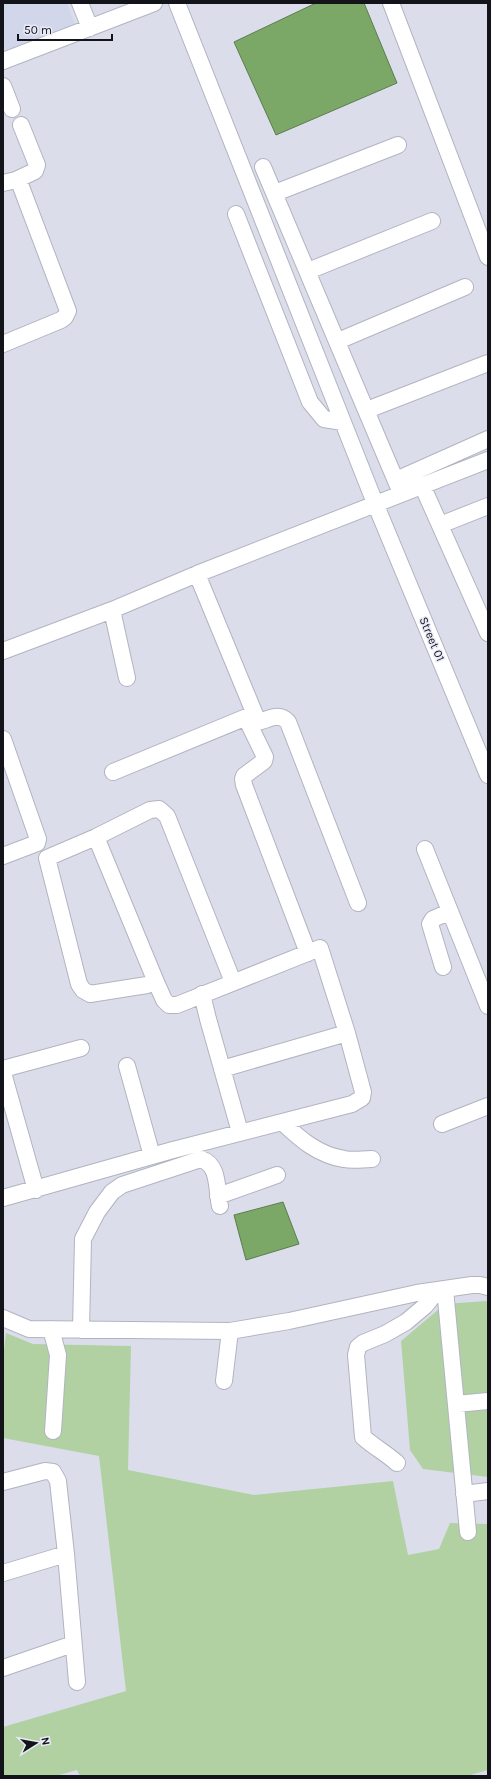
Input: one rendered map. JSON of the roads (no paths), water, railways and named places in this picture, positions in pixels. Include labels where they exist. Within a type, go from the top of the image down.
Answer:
[{"type":"street","points":[[80,3],[90,28]]},
{"type":"street","points":[[3,61],[154,3]]},
{"type":"street","name":"Street 01","points":[[177,3],[375,503],[488,775]]},
{"type":"street","points":[[391,3],[488,257]]},
{"type":"street","points":[[3,86],[12,109]]},
{"type":"street","points":[[10,182],[35,171],[37,165],[21,125]]},
{"type":"street","points":[[275,193],[398,144]]},
{"type":"street","points":[[263,167],[399,486]]},
{"type":"street","points":[[3,343],[61,320],[65,317],[68,311],[20,184],[10,182]]},
{"type":"street","points":[[236,214],[310,402],[324,419],[343,422]]},
{"type":"street","points":[[308,271],[432,221]]},
{"type":"street","points":[[338,341],[465,287]]},
{"type":"street","points":[[367,410],[488,363]]},
{"type":"street","points":[[3,651],[112,610],[197,574],[375,503],[399,486],[488,439]]},
{"type":"street","points":[[399,486],[422,485],[488,460]]},
{"type":"street","points":[[422,485],[488,633]]},
{"type":"street","points":[[440,526],[488,506]]},
{"type":"street","points":[[197,574],[253,718],[265,757],[264,761],[244,776],[244,785],[308,953]]},
{"type":"street","points":[[112,610],[127,678]]},
{"type":"street","points":[[113,772],[253,718],[283,717],[288,722],[358,903]]},
{"type":"street","points":[[3,739],[6,758],[38,839],[37,843],[3,856]]},
{"type":"street","points":[[156,982],[147,985],[90,994],[83,990],[79,984],[47,858],[96,837],[150,810],[159,809],[167,816],[233,982]]},
{"type":"street","points":[[3,1198],[240,1132],[352,1104],[362,1098],[362,1083],[320,948],[177,1005],[169,1005],[164,1000],[156,982],[96,837]]},
{"type":"street","points":[[425,849],[488,1006]]},
{"type":"street","points":[[444,967],[430,924],[433,919],[449,912]]},
{"type":"street","points":[[202,994],[240,1132]]},
{"type":"street","points":[[222,1068],[347,1033]]},
{"type":"street","points":[[3,1069],[81,1048]]},
{"type":"street","points":[[127,1066],[152,1156]]},
{"type":"street","points":[[3,1073],[36,1190]]},
{"type":"street","points":[[442,1124],[488,1106]]},
{"type":"street","points":[[282,1122],[298,1137],[324,1155],[346,1160],[372,1158]]},
{"type":"street","points":[[81,1330],[83,1239],[97,1212],[112,1192],[122,1184],[201,1159],[212,1167],[215,1172],[219,1201],[277,1175]]},
{"type":"street","points":[[3,1318],[29,1329],[230,1331],[290,1321],[417,1293],[472,1285],[488,1287]]},
{"type":"street","points":[[441,1290],[456,1404],[468,1532]]},
{"type":"street","points":[[397,1463],[387,1453],[372,1445],[363,1437],[356,1355],[358,1347],[363,1343],[385,1334],[406,1322],[441,1290]]},
{"type":"street","points":[[51,1329],[58,1355],[53,1431]]},
{"type":"street","points":[[224,1381],[230,1331]]},
{"type":"street","points":[[456,1404],[488,1401]]},
{"type":"street","points":[[3,1482],[45,1471],[53,1472],[58,1481],[66,1554],[73,1644],[78,1682]]},
{"type":"street","points":[[464,1494],[488,1491]]},
{"type":"street","points":[[3,1573],[66,1554]]},
{"type":"street","points":[[3,1668],[73,1644]]}]
